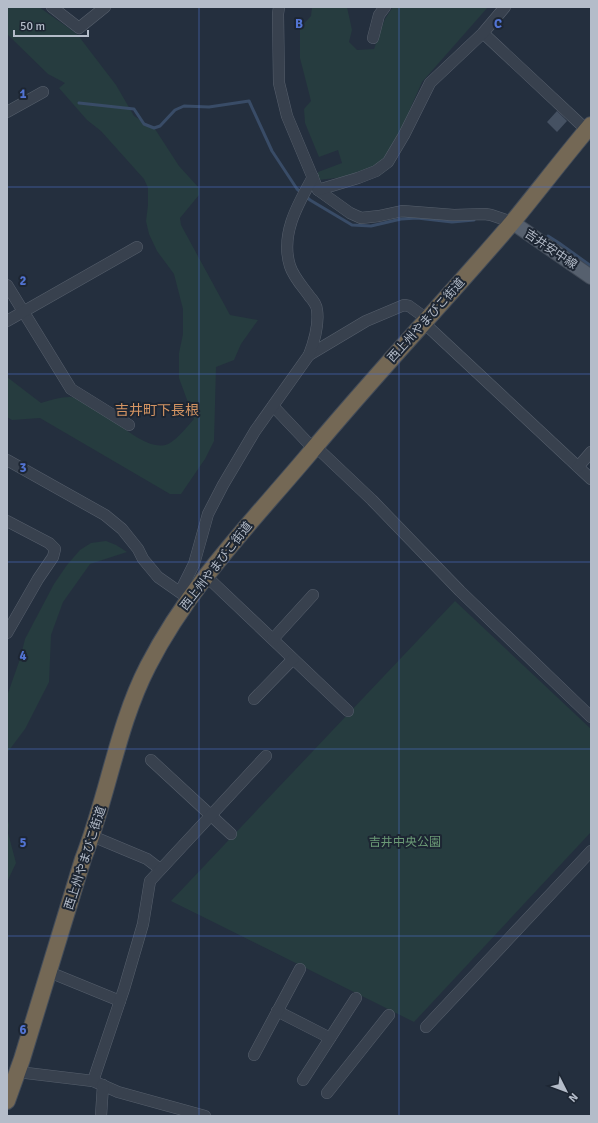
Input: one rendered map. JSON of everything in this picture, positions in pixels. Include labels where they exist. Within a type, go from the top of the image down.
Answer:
[{"type":"highway","name":"西上州やまびこ街道","points":[[7,1101],[13,1078],[49,972],[83,860],[92,836],[131,704],[147,667],[168,629],[185,592],[206,576],[315,446],[512,222],[590,129]]},
{"type":"main road","name":"吉井安中線","points":[[512,222],[591,277]]},
{"type":"street","points":[[52,7],[78,28],[105,7]]},
{"type":"street","points":[[279,7],[279,83],[287,116],[318,190],[350,213],[361,218],[402,211],[454,215],[485,214],[512,222]]},
{"type":"street","points":[[373,38],[379,15],[385,7]]},
{"type":"street","points":[[318,190],[376,171],[388,162],[404,135],[430,83],[483,33],[505,7]]},
{"type":"street","points":[[483,33],[590,129]]},
{"type":"street","points":[[7,112],[43,92]]},
{"type":"street","points":[[7,460],[105,515],[122,529],[158,577],[185,592],[211,508],[255,431],[312,347],[317,323],[318,308],[296,279],[290,266],[287,239],[296,210],[313,177]]},
{"type":"street","points":[[7,321],[137,247]]},
{"type":"street","points":[[7,285],[71,389],[129,424]]},
{"type":"street","points":[[308,354],[366,321],[404,305],[409,306],[591,479]]},
{"type":"street","points":[[273,406],[308,443],[315,446],[372,500],[460,591],[591,717]]},
{"type":"street","points":[[578,466],[591,452]]},
{"type":"street","points":[[7,521],[48,543],[55,549],[53,557],[38,579],[7,633]]},
{"type":"street","points":[[206,576],[348,711]]},
{"type":"street","points":[[273,639],[313,595]]},
{"type":"street","points":[[254,699],[293,659]]},
{"type":"street","points":[[100,1116],[98,1083],[143,924],[150,881],[266,756]]},
{"type":"street","points":[[151,760],[231,834]]},
{"type":"street","points":[[92,836],[147,859],[160,869]]},
{"type":"street","points":[[426,1027],[591,851]]},
{"type":"street","points":[[254,1055],[300,969]]},
{"type":"street","points":[[49,972],[120,1001]]},
{"type":"street","points":[[302,1080],[356,998]]},
{"type":"street","points":[[278,1011],[330,1038]]},
{"type":"street","points":[[327,1093],[389,1015]]},
{"type":"street","points":[[13,1078],[98,1083],[118,1092],[205,1116]]},
{"type":"green space","points":[[7,7],[39,7],[77,34],[116,85],[134,116],[155,129],[179,166],[199,188],[199,195],[180,218],[181,225],[230,315],[258,320],[241,344],[234,360],[216,367],[214,441],[205,459],[181,494],[170,494],[40,418],[12,420],[7,417],[7,377],[41,403],[68,397],[77,398],[87,402],[99,409],[136,437],[148,443],[160,446],[173,441],[194,419],[179,378],[179,353],[183,334],[183,309],[174,274],[157,251],[149,234],[146,221],[148,188],[144,179],[101,131],[87,120],[59,88],[65,83],[48,74],[7,34]]},
{"type":"green space","points":[[312,7],[347,7],[352,30],[349,42],[357,50],[374,49],[385,19],[393,7],[488,7],[422,82],[399,134],[385,158],[369,170],[345,177],[318,180],[318,172],[342,163],[338,150],[319,157],[305,123],[304,109],[311,101],[300,58],[300,28],[311,16]]},
{"type":"green space","points":[[106,541],[127,552],[90,564],[63,602],[51,635],[49,682],[25,729],[7,753],[7,696],[20,659],[25,639],[54,584],[67,565],[80,550],[91,543]]},
{"type":"green space","name":"吉井中央公園","points":[[455,601],[591,729],[591,832],[414,1022],[171,901]]},
{"type":"green space","points":[[7,817],[9,825],[8,833],[16,863],[7,882]]},
{"type":"building","points":[[557,111],[567,121],[557,132],[547,122]]},
{"type":"waterway","points":[[79,103],[134,109],[144,124],[154,128],[160,126],[175,110],[184,106],[209,107],[249,101],[272,151],[297,189],[310,200],[352,225],[371,226],[401,219],[417,218],[452,222],[474,220]]},
{"type":"waterway","points":[[548,236],[591,266]]},
{"type":"district","name":"吉井町下長根","points":[[157,410]]}]
